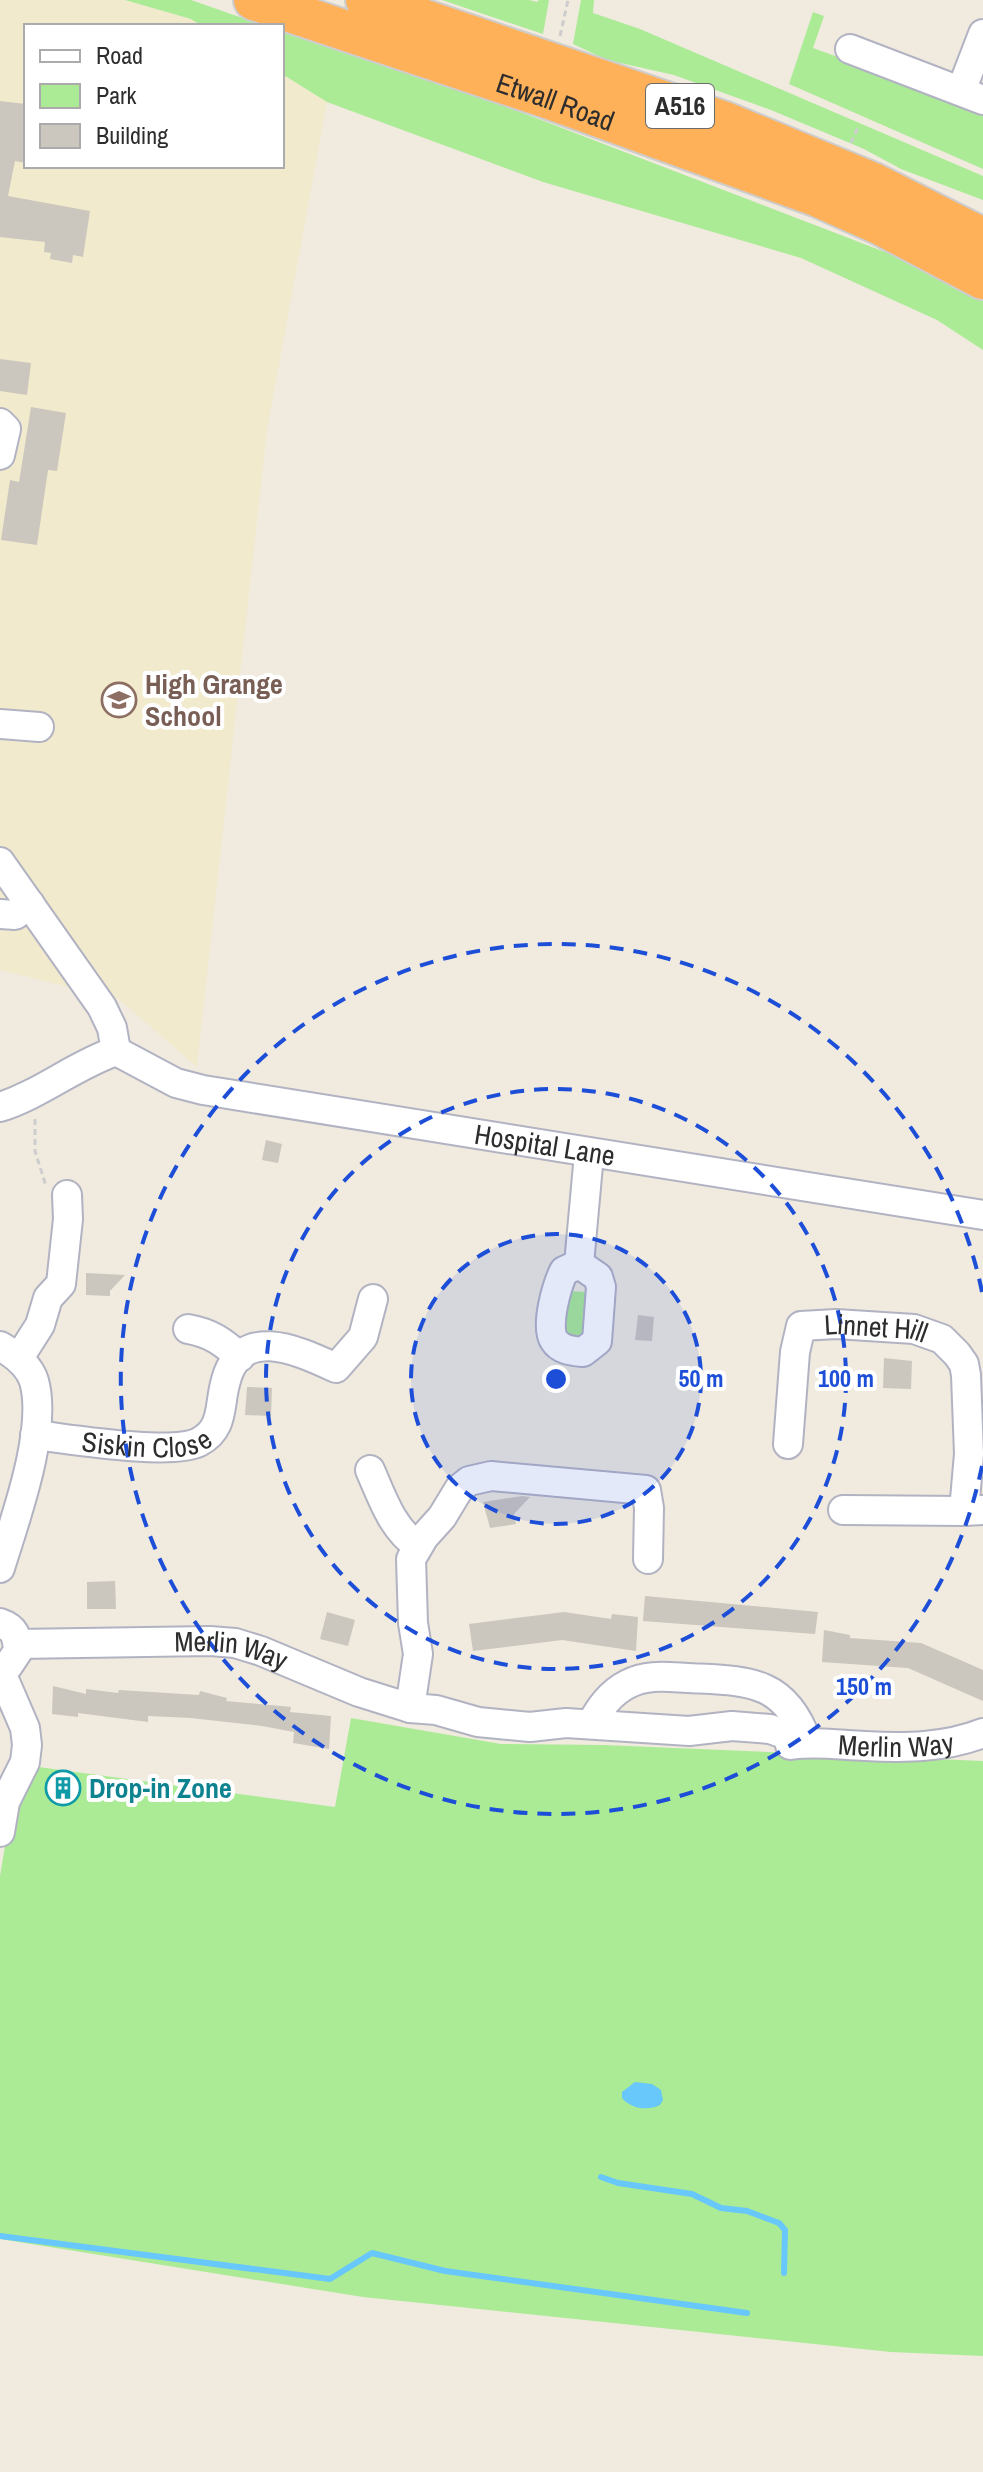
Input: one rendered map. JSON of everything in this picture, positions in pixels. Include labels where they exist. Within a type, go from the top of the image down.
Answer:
[{"type":"highway","name":"Etwall Road","points":[[254,0],[549,80],[725,122],[871,182],[983,238]]},
{"type":"highway","name":"Etwall Road","points":[[366,0],[881,225],[983,279]]},
{"type":"street","points":[[850,49],[972,96],[983,34]]},
{"type":"street","points":[[0,423],[6,429],[0,455]]},
{"type":"street","points":[[0,724],[39,727]]},
{"type":"street","points":[[0,862],[102,1007],[112,1028],[116,1051],[98,1057],[21,1100],[0,1107]]},
{"type":"street","points":[[0,914],[15,915],[30,904]]},
{"type":"street","name":"Hospital Lane","points":[[116,1051],[176,1083],[203,1090],[983,1215]]},
{"type":"street","points":[[579,1264],[589,1154]]},
{"type":"street","points":[[0,1568],[35,1435],[34,1379],[9,1352],[40,1325],[48,1298],[61,1284],[67,1195]]},
{"type":"street","points":[[188,1329],[207,1332],[240,1357],[255,1347],[269,1345],[299,1351],[336,1368],[363,1337],[373,1299]]},
{"type":"street","name":"Linnet Hill","points":[[788,1444],[795,1352],[801,1326],[836,1324],[914,1329],[942,1339],[974,1360],[969,1454],[973,1510]]},
{"type":"street","name":"Siskin Close","points":[[35,1435],[176,1448],[190,1446],[202,1441],[219,1421],[225,1384],[240,1357]]},
{"type":"street","points":[[370,1470],[396,1524],[418,1546]]},
{"type":"street","points":[[423,1709],[412,1609],[411,1559],[459,1489],[469,1481],[479,1477],[646,1490],[649,1508],[648,1559]]},
{"type":"street","points":[[843,1510],[973,1510]]},
{"type":"street","points":[[0,1832],[5,1802],[25,1762],[27,1745],[25,1728],[0,1670],[18,1651],[9,1634]]},
{"type":"street","name":"Merlin Way","points":[[9,1634],[235,1643],[359,1692],[478,1722],[504,1725],[578,1724],[689,1731],[730,1744],[778,1748],[807,1742],[869,1746],[950,1744],[983,1733]]},
{"type":"street","points":[[578,1724],[618,1690],[637,1680],[658,1677],[737,1680],[758,1685],[777,1696],[801,1726],[807,1742]]},
{"type":"path","points":[[549,80],[568,0]]},
{"type":"shaded area","name":"High Grange School","points":[[0,0],[125,0],[199,24],[24,24],[24,168],[284,168],[284,75],[327,102],[267,430],[197,1067],[120,1000],[0,970]]},
{"type":"green space","points":[[125,0],[191,0],[259,24],[199,24]]},
{"type":"green space","points":[[442,0],[537,2],[549,0],[543,34]]},
{"type":"green space","points":[[581,0],[594,0],[593,13],[640,29],[983,176],[983,200],[901,169],[864,149],[771,110],[674,75],[607,60],[573,44]]},
{"type":"green space","points":[[813,12],[824,16],[813,48],[983,110],[983,169],[789,84]]},
{"type":"green space","points":[[284,32],[398,65],[898,257],[983,299],[983,350],[937,320],[801,258],[543,182],[327,102],[284,75]]},
{"type":"green space","points":[[568,1291],[589,1292],[586,1339],[567,1337],[558,1327]]},
{"type":"green space","points":[[351,1718],[501,1744],[604,1745],[983,1761],[983,2356],[891,2352],[363,2297],[0,2239],[0,1876],[12,1804],[31,1766],[335,1807]]},
{"type":"water","points":[[635,2082],[652,2084],[661,2090],[663,2100],[660,2105],[640,2108],[626,2102],[622,2092]]},
{"type":"building","points":[[0,101],[24,104],[24,163],[15,161],[8,196],[90,211],[83,257],[73,255],[72,263],[50,259],[51,253],[44,252],[45,242],[0,237]]},
{"type":"building","points":[[0,359],[31,363],[27,395],[0,391]]},
{"type":"building","points":[[31,407],[66,413],[57,471],[48,470],[37,545],[1,540],[10,480],[19,482]]},
{"type":"building","points":[[266,1140],[282,1144],[278,1163],[262,1160]]},
{"type":"building","points":[[86,1273],[125,1275],[110,1291],[110,1296],[86,1295]]},
{"type":"building","points":[[638,1315],[654,1317],[652,1341],[635,1340]]},
{"type":"building","points":[[884,1358],[912,1361],[911,1389],[883,1388]]},
{"type":"building","points":[[247,1387],[272,1388],[271,1416],[245,1415]]},
{"type":"building","points":[[530,1497],[514,1514],[516,1524],[490,1528],[483,1502]]},
{"type":"building","points":[[115,1581],[116,1609],[87,1609],[87,1582]]},
{"type":"building","points":[[645,1596],[818,1612],[815,1634],[643,1621]]},
{"type":"building","points":[[327,1612],[355,1620],[348,1646],[320,1639]]},
{"type":"building","points":[[564,1612],[611,1619],[612,1614],[638,1617],[636,1651],[562,1640],[473,1651],[469,1624]]},
{"type":"building","points":[[824,1630],[850,1635],[850,1638],[921,1643],[983,1670],[983,1701],[908,1668],[822,1662]]},
{"type":"building","points":[[53,1686],[86,1694],[86,1689],[199,1695],[200,1691],[227,1698],[226,1701],[291,1707],[290,1712],[331,1716],[329,1749],[293,1743],[294,1732],[262,1726],[191,1718],[148,1716],[148,1722],[78,1713],[78,1717],[52,1714]]},
{"type":"waterway","points":[[601,2177],[618,2183],[692,2194],[721,2208],[747,2211],[779,2223],[785,2230],[784,2273]]},
{"type":"waterway","points":[[0,2236],[330,2279],[372,2253],[445,2271],[747,2313]]},
{"type":"place","name":"High Grange School","points":[[119,700]]},
{"type":"place","name":"Drop-in Zone","points":[[63,1788]]}]
